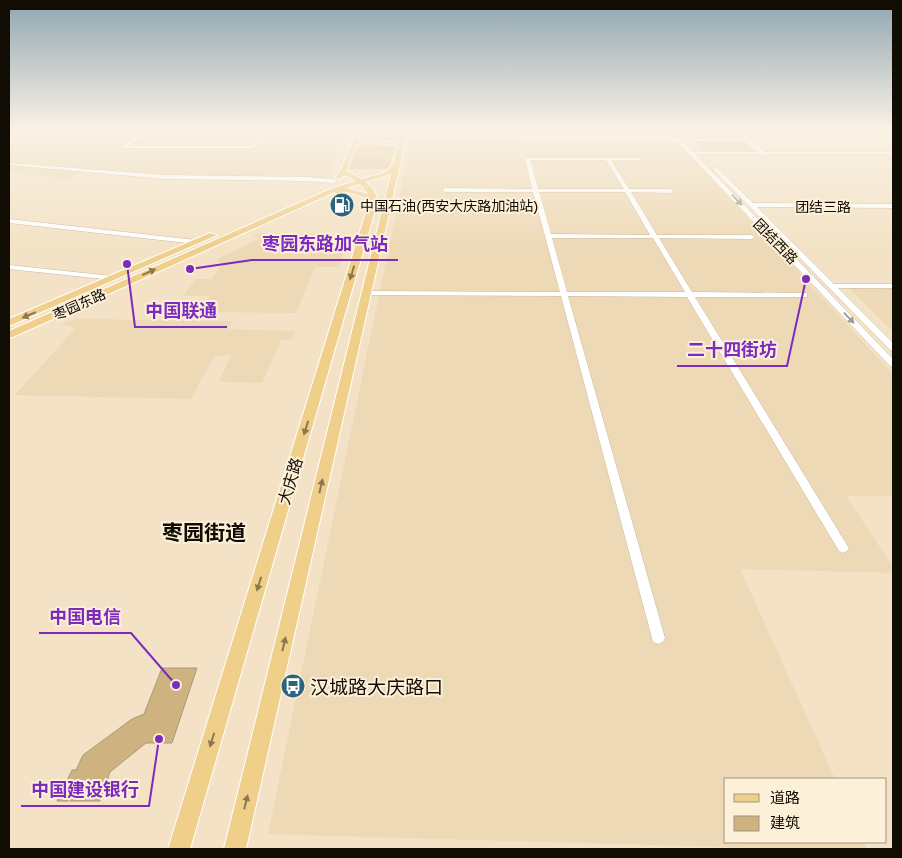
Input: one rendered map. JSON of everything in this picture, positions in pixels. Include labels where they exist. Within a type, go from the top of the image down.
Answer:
[{"type":"main road","points":[[344,169],[343,172],[368,187],[377,205]]},
{"type":"main road","name":"枣园东路","points":[[9,335],[323,194],[387,174],[393,169]]},
{"type":"main road","name":"大庆路","points":[[179,849],[377,205],[395,169]]},
{"type":"main road","name":"枣园东路","points":[[9,323],[334,181],[343,172]]},
{"type":"main road","points":[[323,194],[347,190],[377,205]]},
{"type":"main road","name":"大庆路","points":[[234,849],[367,293],[377,205]]},
{"type":"street","points":[[69,169],[165,177],[334,181]]},
{"type":"street","points":[[530,169],[658,638]]},
{"type":"street","points":[[614,169],[843,548]]},
{"type":"street","name":"团结西路","points":[[711,169],[893,364]]},
{"type":"street","name":"团结西路","points":[[713,169],[752,205],[893,348]]},
{"type":"street","points":[[445,190],[671,191]]},
{"type":"street","name":"团结三路","points":[[752,205],[893,206]]},
{"type":"street","points":[[9,221],[196,242]]},
{"type":"street","points":[[547,236],[752,237]]},
{"type":"street","points":[[9,267],[112,278]]},
{"type":"street","points":[[832,286],[893,286]]},
{"type":"street","points":[[367,293],[804,295]]},
{"type":"shaded area","points":[[9,169],[85,171],[67,179],[9,172]]},
{"type":"shaded area","points":[[82,169],[331,169],[327,177],[320,179],[165,177]]},
{"type":"shaded area","points":[[405,169],[703,169],[893,374],[893,496],[846,496],[893,567],[893,573],[740,569],[835,778],[724,778],[724,843],[864,843],[867,849],[794,849],[268,834]]},
{"type":"shaded area","points":[[258,233],[349,235],[339,267],[315,267],[296,313],[200,312],[210,296],[183,296],[196,279],[212,279],[222,264],[217,259],[259,239],[253,236]]},
{"type":"shaded area","points":[[849,288],[893,289],[893,332]]},
{"type":"shaded area","points":[[75,319],[233,321],[228,329],[295,331],[292,339],[281,340],[262,383],[219,382],[231,355],[214,356],[191,399],[15,395],[76,328],[62,324]]},
{"type":"building","points":[[162,668],[197,668],[172,743],[146,743],[110,772],[100,801],[57,801],[72,770],[76,770],[83,755],[132,719],[144,714]]},
{"type":"place","name":"中国石油(西安大庆路加油站)","points":[[342,205]]},
{"type":"place","name":"中国联通","points":[[127,264]]},
{"type":"place","name":"枣园东路加气站","points":[[190,269]]},
{"type":"place","name":"二十四街坊","points":[[806,279]]},
{"type":"place","name":"中国电信","points":[[176,685]]},
{"type":"place","name":"汉城路大庆路口","points":[[293,686]]},
{"type":"place","name":"中国建设银行","points":[[159,739]]},
{"type":"district","name":"枣园街道","points":[[204,532]]}]
